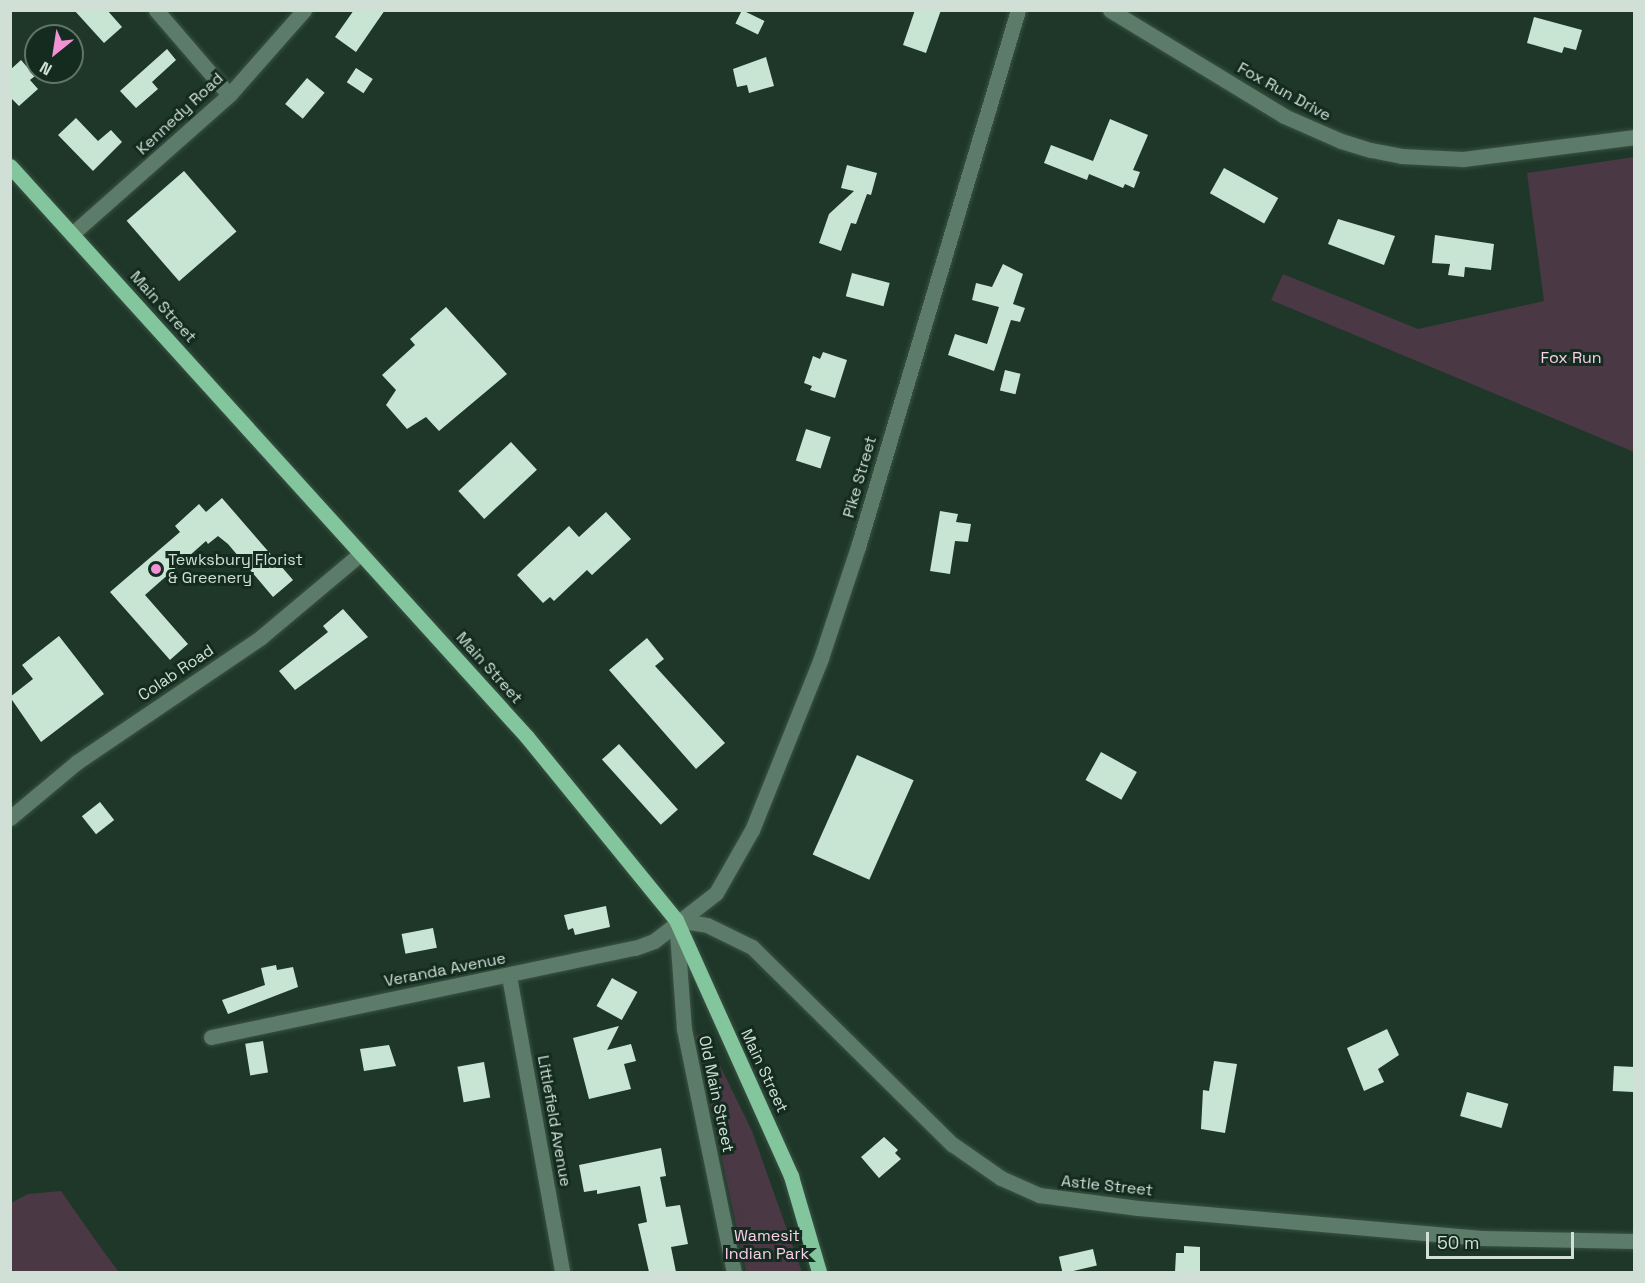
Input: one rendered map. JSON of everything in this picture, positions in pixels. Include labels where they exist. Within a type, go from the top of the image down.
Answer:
[{"type":"main road","name":"Main Street","points":[[10,166],[527,737],[676,920],[791,1176],[819,1272]]},
{"type":"street","points":[[156,10],[229,95]]},
{"type":"street","name":"Kennedy Road","points":[[72,234],[229,95],[304,10]]},
{"type":"street","name":"Pike Street","points":[[676,920],[706,903],[729,874],[752,830],[811,684],[858,547],[1018,10]]},
{"type":"street","name":"Fox Run Drive","points":[[1110,10],[1284,116],[1341,141],[1371,150],[1401,156],[1463,159],[1635,137]]},
{"type":"street","name":"Colab Road","points":[[10,818],[77,762],[260,638],[360,554]]},
{"type":"street","name":"Veranda Avenue","points":[[211,1037],[635,948],[654,941],[676,920]]},
{"type":"street","name":"Old Main Street","points":[[676,920],[684,1029],[734,1272]]},
{"type":"street","name":"Astle Street","points":[[676,920],[707,925],[752,947],[933,1127],[979,1165],[1033,1193],[1083,1202],[1482,1239],[1635,1240]]},
{"type":"street","name":"Littlefield Avenue","points":[[509,976],[562,1272]]},
{"type":"green space","name":"Fox Run","points":[[1634,157],[1634,452],[1271,300],[1283,274],[1418,329],[1544,301],[1527,173]]},
{"type":"green space","name":"Wamesit Indian Park","points":[[704,1033],[752,1131],[802,1272],[746,1272],[696,1036]]},
{"type":"green space","points":[[61,1191],[119,1272],[11,1272],[11,1203],[28,1194]]},
{"type":"building","points":[[74,10],[107,10],[122,27],[104,43]]},
{"type":"building","points":[[354,10],[385,10],[356,52],[335,37]]},
{"type":"building","points":[[742,10],[764,21],[758,34],[735,23]]},
{"type":"building","points":[[915,10],[941,10],[926,53],[903,45]]},
{"type":"building","points":[[1534,17],[1582,30],[1576,50],[1564,47],[1562,53],[1527,43]]},
{"type":"building","points":[[167,49],[176,60],[152,82],[158,89],[136,108],[120,91]]},
{"type":"building","points":[[766,57],[774,86],[749,93],[747,85],[737,87],[733,69]]},
{"type":"building","points":[[21,60],[24,63],[24,84],[34,84],[38,89],[19,106],[10,97],[10,70]]},
{"type":"building","points":[[356,68],[373,79],[364,93],[347,82]]},
{"type":"building","points":[[307,78],[325,93],[303,119],[285,104]]},
{"type":"building","points":[[76,118],[98,141],[111,130],[122,142],[93,171],[58,135]]},
{"type":"building","points":[[1110,119],[1148,135],[1133,170],[1140,172],[1134,188],[1125,184],[1123,188],[1089,174],[1087,180],[1044,163],[1051,145],[1093,161]]},
{"type":"building","points":[[847,165],[877,173],[871,195],[867,194],[856,224],[851,223],[841,251],[819,243],[829,214],[854,191],[841,188]]},
{"type":"building","points":[[1224,168],[1278,198],[1264,223],[1210,193]]},
{"type":"building","points":[[184,171],[236,231],[179,281],[127,221]]},
{"type":"building","points":[[1338,219],[1395,236],[1384,265],[1328,244]]},
{"type":"building","points":[[1435,235],[1494,244],[1491,270],[1465,267],[1464,277],[1448,275],[1450,264],[1432,263]]},
{"type":"building","points":[[1003,264],[1023,274],[1013,304],[1025,308],[1020,322],[1011,320],[994,371],[948,355],[955,334],[987,344],[999,307],[972,300],[976,283],[992,287]]},
{"type":"building","points":[[852,273],[890,283],[883,306],[846,296]]},
{"type":"building","points":[[446,307],[507,374],[439,431],[426,417],[407,429],[386,405],[396,390],[382,375],[415,345],[410,339]]},
{"type":"building","points":[[823,352],[847,360],[835,398],[810,390],[812,386],[804,383],[813,356],[820,359]]},
{"type":"building","points":[[1005,370],[1021,374],[1015,394],[1000,390]]},
{"type":"building","points":[[806,429],[831,437],[821,468],[796,460]]},
{"type":"building","points":[[511,442],[537,470],[484,519],[458,491]]},
{"type":"building","name":"Tewksbury Florist & Greenery","points":[[222,498],[293,580],[273,597],[228,544],[218,536],[208,544],[206,541],[145,595],[188,644],[170,660],[110,592],[180,532],[175,526],[199,504],[206,512]]},
{"type":"building","points":[[940,511],[958,514],[956,522],[971,524],[968,542],[955,541],[950,574],[930,571]]},
{"type":"building","points":[[606,512],[631,539],[592,575],[587,570],[554,601],[550,597],[543,603],[517,575],[569,526],[579,537]]},
{"type":"building","points":[[343,609],[368,637],[295,690],[279,671],[328,632],[323,626]]},
{"type":"building","points":[[59,636],[104,694],[41,742],[10,697],[33,679],[22,665]]},
{"type":"building","points":[[647,638],[664,659],[655,666],[725,743],[696,769],[609,670]]},
{"type":"building","points":[[619,744],[678,809],[661,825],[602,759]]},
{"type":"building","points":[[1101,752],[1137,772],[1121,800],[1085,780]]},
{"type":"building","points":[[857,755],[914,780],[869,880],[813,855]]},
{"type":"building","points":[[100,802],[114,820],[96,834],[82,816]]},
{"type":"building","points":[[606,906],[610,927],[575,935],[573,928],[568,930],[564,915]]},
{"type":"building","points":[[433,928],[437,948],[405,954],[402,934]]},
{"type":"building","points":[[276,965],[277,970],[293,967],[298,987],[228,1014],[222,1000],[265,985],[261,968]]},
{"type":"building","points":[[612,978],[637,992],[622,1020],[596,1006]]},
{"type":"building","points":[[619,1026],[607,1050],[631,1044],[636,1061],[624,1064],[631,1089],[589,1099],[573,1038]]},
{"type":"building","points":[[1387,1029],[1399,1055],[1378,1069],[1384,1082],[1364,1091],[1347,1048]]},
{"type":"building","points":[[263,1041],[268,1073],[250,1075],[245,1044]]},
{"type":"building","points":[[389,1045],[396,1066],[364,1071],[360,1049]]},
{"type":"building","points":[[1214,1061],[1237,1064],[1225,1133],[1201,1129],[1203,1090],[1209,1091]]},
{"type":"building","points":[[484,1062],[490,1097],[464,1102],[457,1067]]},
{"type":"building","points":[[1614,1066],[1634,1067],[1634,1092],[1613,1091]]},
{"type":"building","points":[[1467,1092],[1508,1104],[1501,1128],[1460,1116]]},
{"type":"building","points":[[884,1137],[898,1150],[895,1153],[901,1159],[879,1178],[861,1157]]},
{"type":"building","points":[[661,1148],[666,1176],[660,1177],[666,1207],[680,1205],[688,1244],[671,1247],[676,1272],[649,1272],[638,1224],[647,1222],[640,1186],[597,1194],[597,1190],[584,1192],[579,1165]]},
{"type":"building","points":[[1184,1246],[1200,1247],[1200,1272],[1175,1272],[1176,1253],[1184,1253]]},
{"type":"building","points":[[1093,1249],[1097,1266],[1062,1272],[1059,1257]]},
{"type":"place","name":"Tewksbury Florist & Greenery","points":[[156,569]]}]
